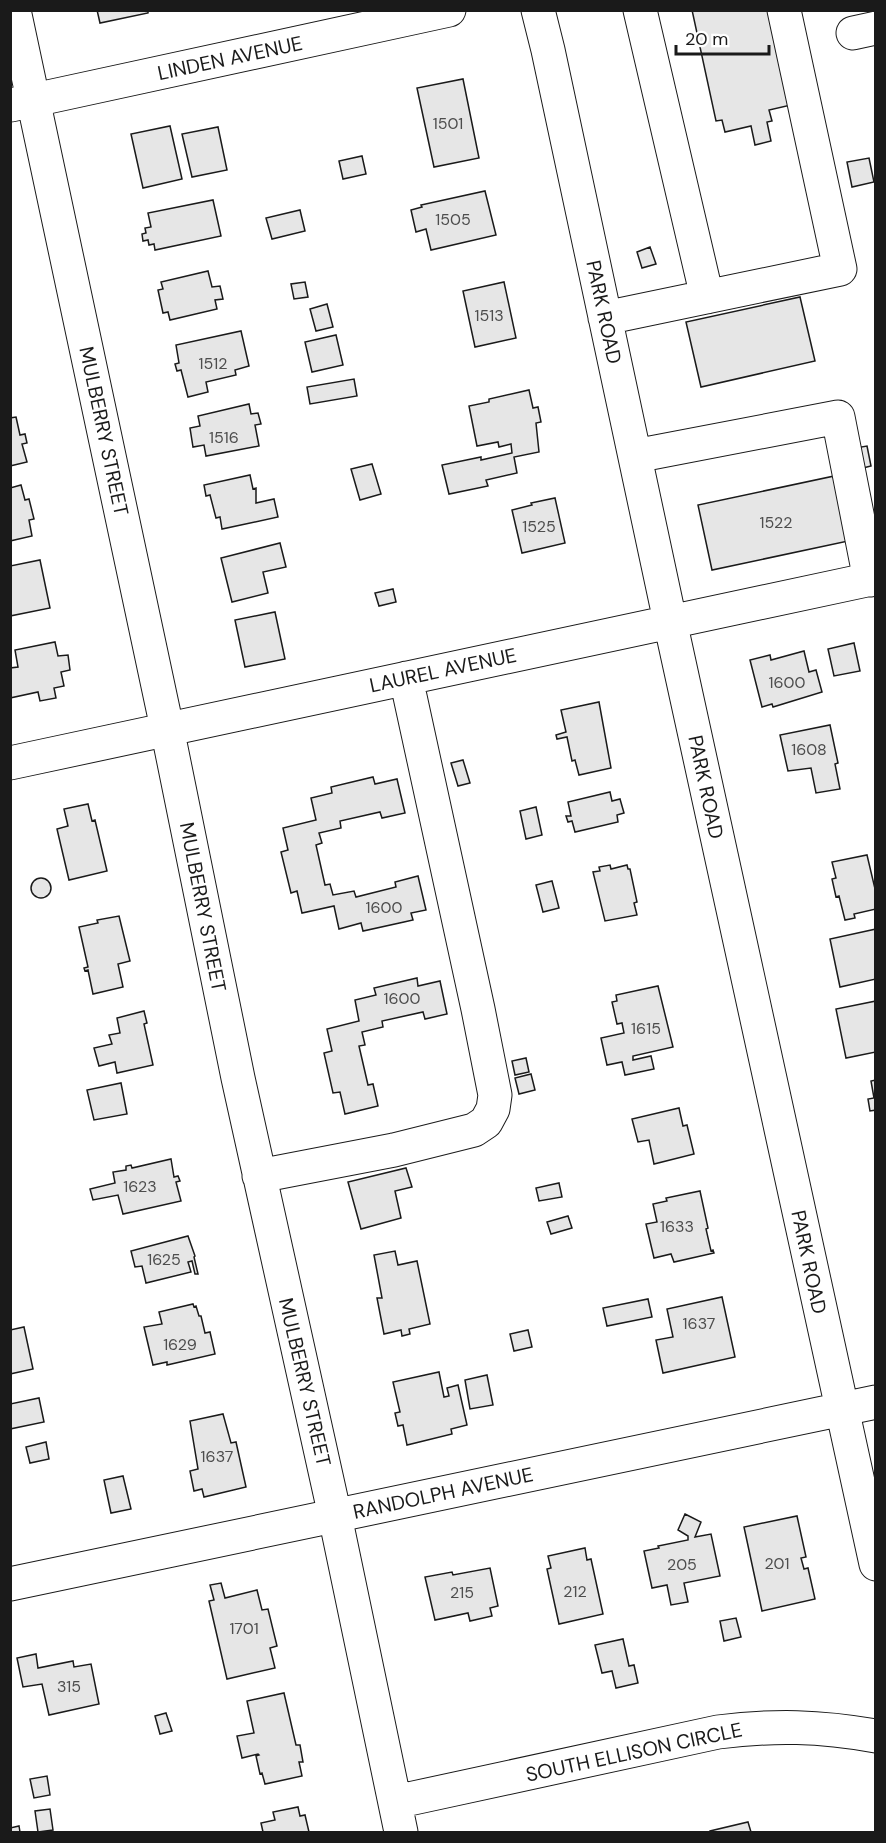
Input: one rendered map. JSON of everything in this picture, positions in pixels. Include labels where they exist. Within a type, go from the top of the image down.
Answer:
[{"type":"street","name":"MULBERRY STREET","points":[[14,10],[22,102],[167,728],[238,1078],[335,1516],[398,1818]]},
{"type":"street","name":"LINDEN AVENUE","points":[[22,102],[449,10]]},
{"type":"street","name":"PARK ROAD","points":[[538,10],[840,1410],[876,1564]]},
{"type":"street","points":[[640,10],[707,297]]},
{"type":"street","points":[[606,318],[840,269],[784,10]]},
{"type":"street","points":[[635,456],[838,417],[873,579]]},
{"type":"street","name":"LAUREL AVENUE","points":[[10,763],[873,579]]},
{"type":"street","points":[[259,1176],[394,1150],[474,1130],[486,1122],[493,1109],[495,1095],[478,1009],[406,678]]},
{"type":"street","name":"RANDOLPH AVENUE","points":[[10,1584],[876,1402]]},
{"type":"street","name":"SOUTH ELLISON CIRCLE","points":[[398,1818],[718,1732],[758,1727],[799,1726],[876,1736]]},
{"type":"building","points":[[97,10],[148,10],[148,13],[100,23]]},
{"type":"building","points":[[692,10],[771,10],[791,105],[769,110],[772,121],[767,122],[771,141],[755,145],[751,126],[725,132],[722,120],[716,121]]},
{"type":"building","points":[[463,79],[479,158],[434,167],[417,88]]},
{"type":"building","points":[[170,126],[182,179],[143,188],[131,134]]},
{"type":"building","points":[[218,127],[227,170],[192,177],[182,134]]},
{"type":"building","points":[[362,156],[366,174],[343,179],[339,161]]},
{"type":"building","points":[[869,158],[874,182],[852,187],[847,162]]},
{"type":"building","points":[[485,191],[496,235],[431,250],[426,229],[416,232],[411,210],[422,207],[421,205]]},
{"type":"building","points":[[213,200],[221,236],[155,250],[154,244],[149,245],[148,240],[143,241],[142,234],[146,233],[145,228],[151,227],[148,213]]},
{"type":"building","points":[[300,210],[305,231],[272,239],[266,218]]},
{"type":"building","points":[[650,247],[656,264],[642,268],[637,252]]},
{"type":"building","points":[[208,271],[212,287],[220,286],[223,299],[215,300],[217,309],[170,320],[168,312],[163,313],[158,290],[163,289],[161,282]]},
{"type":"building","points":[[305,282],[308,297],[294,299],[291,284]]},
{"type":"building","points":[[504,282],[516,338],[475,347],[463,291]]},
{"type":"building","points":[[800,297],[815,361],[701,387],[686,322]]},
{"type":"building","points":[[327,304],[333,327],[316,331],[310,309]]},
{"type":"building","points":[[241,331],[249,366],[235,370],[236,375],[206,382],[208,392],[188,397],[181,370],[177,371],[175,364],[179,363],[176,345]]},
{"type":"building","points":[[336,335],[343,365],[312,372],[305,342]]},
{"type":"building","points":[[354,379],[357,396],[310,404],[307,387]]},
{"type":"building","points":[[529,390],[533,408],[538,407],[541,422],[536,423],[539,452],[514,457],[517,473],[486,480],[488,486],[449,494],[442,465],[512,453],[511,444],[499,447],[498,442],[477,446],[469,406]]},
{"type":"building","points":[[249,404],[251,414],[258,413],[261,424],[255,425],[259,446],[206,456],[204,445],[193,447],[190,428],[200,426],[198,416]]},
{"type":"building","points":[[16,417],[20,435],[25,434],[27,443],[22,444],[27,462],[10,466],[10,418]]},
{"type":"building","points":[[867,446],[871,466],[859,469],[855,448]]},
{"type":"building","points":[[372,464],[381,494],[360,500],[351,469]]},
{"type":"building","points":[[250,475],[253,489],[256,488],[256,503],[274,499],[278,517],[222,529],[220,517],[216,518],[210,495],[206,496],[204,485]]},
{"type":"building","points":[[839,475],[853,540],[712,570],[698,505]]},
{"type":"building","points":[[21,485],[25,500],[29,499],[34,519],[29,520],[32,536],[10,541],[10,488]]},
{"type":"building","points":[[555,498],[565,543],[522,553],[512,510]]},
{"type":"building","points":[[280,543],[286,567],[263,572],[268,593],[232,602],[221,558]]},
{"type":"building","points":[[40,560],[50,608],[10,616],[10,566]]},
{"type":"building","points":[[393,589],[396,602],[379,606],[375,593]]},
{"type":"building","points":[[275,612],[285,659],[245,667],[235,620]]},
{"type":"building","points":[[55,642],[58,656],[68,655],[70,670],[61,672],[64,686],[54,688],[56,698],[40,701],[38,692],[10,698],[10,668],[18,667],[15,650]]},
{"type":"building","points":[[854,643],[860,671],[834,676],[828,649]]},
{"type":"building","points":[[804,651],[809,672],[816,670],[822,692],[773,707],[772,704],[762,707],[750,660],[770,655],[771,660]]},
{"type":"building","points":[[599,702],[611,768],[579,775],[575,760],[572,761],[567,737],[557,739],[556,735],[566,732],[561,710]]},
{"type":"building","points":[[830,725],[838,763],[835,764],[840,789],[816,793],[811,768],[788,771],[780,735]]},
{"type":"building","points":[[463,760],[470,783],[458,786],[451,763]]},
{"type":"building","points":[[373,777],[375,784],[397,779],[405,813],[382,818],[380,812],[340,821],[341,828],[319,833],[322,843],[316,845],[325,885],[330,884],[333,895],[354,891],[356,897],[396,887],[395,882],[418,876],[426,910],[411,913],[413,920],[363,931],[361,923],[339,929],[334,906],[302,913],[297,891],[291,893],[281,852],[288,850],[283,828],[316,820],[311,798],[332,793],[331,787]]},
{"type":"building","points":[[610,792],[612,801],[620,799],[624,813],[617,815],[618,822],[575,832],[572,821],[568,822],[566,816],[571,816],[568,802]]},
{"type":"building","points":[[88,804],[92,821],[95,820],[107,871],[69,880],[57,829],[68,826],[64,809]]},
{"type":"building","points":[[536,807],[542,835],[526,839],[520,811]]},
{"type":"building","points":[[867,855],[876,893],[876,909],[854,914],[855,918],[845,920],[839,896],[836,897],[832,879],[836,878],[832,862]]},
{"type":"building","points":[[610,865],[611,869],[627,865],[630,869],[637,902],[634,903],[637,915],[605,921],[593,872],[600,871],[599,867]]},
{"type":"building","points":[[41,878],[48,881],[51,888],[48,895],[41,898],[34,895],[31,888],[34,881]]},
{"type":"building","points":[[552,881],[559,908],[543,912],[536,885]]},
{"type":"building","points":[[119,916],[130,961],[118,964],[123,987],[93,994],[88,970],[85,971],[84,968],[88,967],[79,927],[98,923],[97,920]]},
{"type":"building","points":[[876,929],[876,979],[840,987],[830,939]]},
{"type":"building","points":[[417,978],[418,986],[440,981],[447,1014],[425,1019],[423,1012],[382,1021],[383,1027],[362,1032],[365,1045],[359,1046],[368,1085],[373,1084],[378,1106],[345,1114],[340,1092],[333,1093],[324,1053],[332,1051],[327,1029],[359,1021],[355,1000],[376,995],[374,988]]},
{"type":"building","points":[[658,986],[673,1047],[633,1056],[633,1060],[651,1056],[654,1069],[625,1075],[622,1062],[607,1065],[601,1038],[624,1033],[622,1023],[617,1024],[612,1002],[617,1001],[616,995]]},
{"type":"building","points":[[876,1001],[876,1052],[846,1058],[836,1009]]},
{"type":"building","points":[[144,1011],[147,1023],[144,1024],[153,1065],[117,1073],[115,1062],[99,1066],[94,1048],[112,1044],[109,1035],[120,1033],[117,1018]]},
{"type":"building","points":[[526,1058],[529,1072],[515,1075],[512,1061]]},
{"type":"building","points":[[531,1074],[535,1090],[519,1094],[515,1078]]},
{"type":"building","points":[[876,1080],[876,1110],[870,1111],[868,1099],[874,1098],[871,1081]]},
{"type":"building","points":[[121,1083],[127,1114],[94,1120],[87,1090]]},
{"type":"building","points":[[679,1108],[683,1126],[687,1125],[694,1154],[654,1164],[649,1140],[638,1142],[632,1119]]},
{"type":"building","points":[[171,1159],[174,1177],[178,1176],[180,1181],[176,1182],[181,1201],[123,1214],[118,1195],[93,1200],[90,1189],[115,1183],[113,1172],[126,1170],[126,1166],[131,1165],[132,1168]]},
{"type":"building","points":[[406,1168],[412,1187],[395,1191],[401,1218],[361,1229],[348,1182]]},
{"type":"building","points":[[559,1183],[562,1197],[539,1201],[536,1188]]},
{"type":"building","points":[[700,1191],[708,1228],[706,1229],[711,1251],[713,1250],[714,1253],[674,1262],[671,1254],[654,1258],[646,1224],[657,1222],[653,1204],[667,1201],[666,1198]]},
{"type":"building","points":[[568,1216],[572,1228],[551,1234],[547,1222]]},
{"type":"building","points":[[188,1236],[198,1274],[195,1274],[192,1261],[188,1262],[191,1272],[146,1283],[142,1266],[135,1267],[131,1251]]},
{"type":"building","points":[[395,1251],[398,1265],[417,1261],[430,1324],[409,1329],[410,1334],[402,1336],[401,1330],[384,1334],[377,1298],[382,1298],[374,1255]]},
{"type":"building","points":[[722,1297],[735,1357],[663,1373],[656,1340],[673,1337],[667,1309]]},
{"type":"building","points":[[648,1299],[652,1317],[607,1326],[603,1308]]},
{"type":"building","points":[[193,1304],[201,1316],[205,1333],[210,1332],[215,1354],[167,1365],[167,1362],[153,1365],[144,1327],[162,1324],[159,1312]]},
{"type":"building","points":[[24,1327],[33,1369],[10,1374],[10,1330]]},
{"type":"building","points":[[528,1330],[532,1347],[514,1351],[510,1334]]},
{"type":"building","points":[[439,1372],[444,1397],[449,1396],[447,1388],[458,1385],[467,1425],[451,1429],[452,1434],[407,1445],[403,1425],[398,1426],[395,1413],[400,1412],[393,1382]]},
{"type":"building","points":[[487,1375],[493,1405],[470,1409],[465,1380]]},
{"type":"building","points":[[39,1398],[44,1422],[10,1429],[10,1404]]},
{"type":"building","points":[[223,1414],[231,1443],[236,1442],[246,1487],[204,1497],[202,1489],[194,1491],[190,1471],[198,1469],[190,1421]]},
{"type":"building","points":[[46,1442],[49,1459],[30,1463],[26,1447]]},
{"type":"building","points":[[123,1476],[131,1509],[111,1513],[104,1480]]},
{"type":"building","points":[[685,1514],[701,1522],[695,1537],[711,1534],[720,1576],[684,1583],[688,1602],[671,1605],[667,1585],[652,1588],[644,1551],[688,1540],[688,1536],[678,1530]]},
{"type":"building","points":[[797,1516],[806,1557],[801,1558],[804,1569],[808,1568],[815,1599],[762,1611],[744,1527]]},
{"type":"building","points":[[585,1548],[587,1560],[591,1559],[603,1614],[559,1624],[547,1569],[551,1568],[548,1556]]},
{"type":"building","points":[[490,1568],[498,1606],[490,1608],[492,1616],[470,1621],[468,1613],[435,1620],[425,1577],[452,1572],[453,1575]]},
{"type":"building","points":[[221,1583],[225,1598],[257,1590],[262,1610],[268,1609],[277,1646],[270,1648],[275,1668],[227,1679],[209,1601],[214,1600],[210,1585]]},
{"type":"building","points":[[736,1618],[741,1637],[724,1641],[720,1621]]},
{"type":"building","points":[[623,1639],[629,1666],[634,1665],[638,1683],[616,1688],[612,1671],[602,1673],[595,1645]]},
{"type":"building","points":[[36,1654],[38,1668],[73,1661],[74,1667],[91,1664],[99,1704],[49,1715],[42,1684],[23,1687],[17,1658]]},
{"type":"building","points":[[284,1693],[296,1745],[300,1745],[303,1762],[299,1762],[302,1776],[265,1784],[256,1756],[259,1755],[242,1758],[237,1736],[254,1733],[247,1701]]},
{"type":"building","points":[[166,1713],[172,1731],[160,1734],[155,1716]]},
{"type":"building","points":[[47,1776],[50,1795],[34,1798],[30,1779]]},
{"type":"building","points":[[298,1807],[300,1816],[305,1815],[309,1832],[263,1832],[261,1823],[275,1820],[273,1812]]},
{"type":"building","points":[[50,1809],[53,1830],[38,1832],[35,1811]]},
{"type":"building","points":[[748,1822],[751,1832],[709,1832],[710,1831]]},
{"type":"building","points":[[19,1826],[20,1832],[10,1832],[10,1828]]}]
